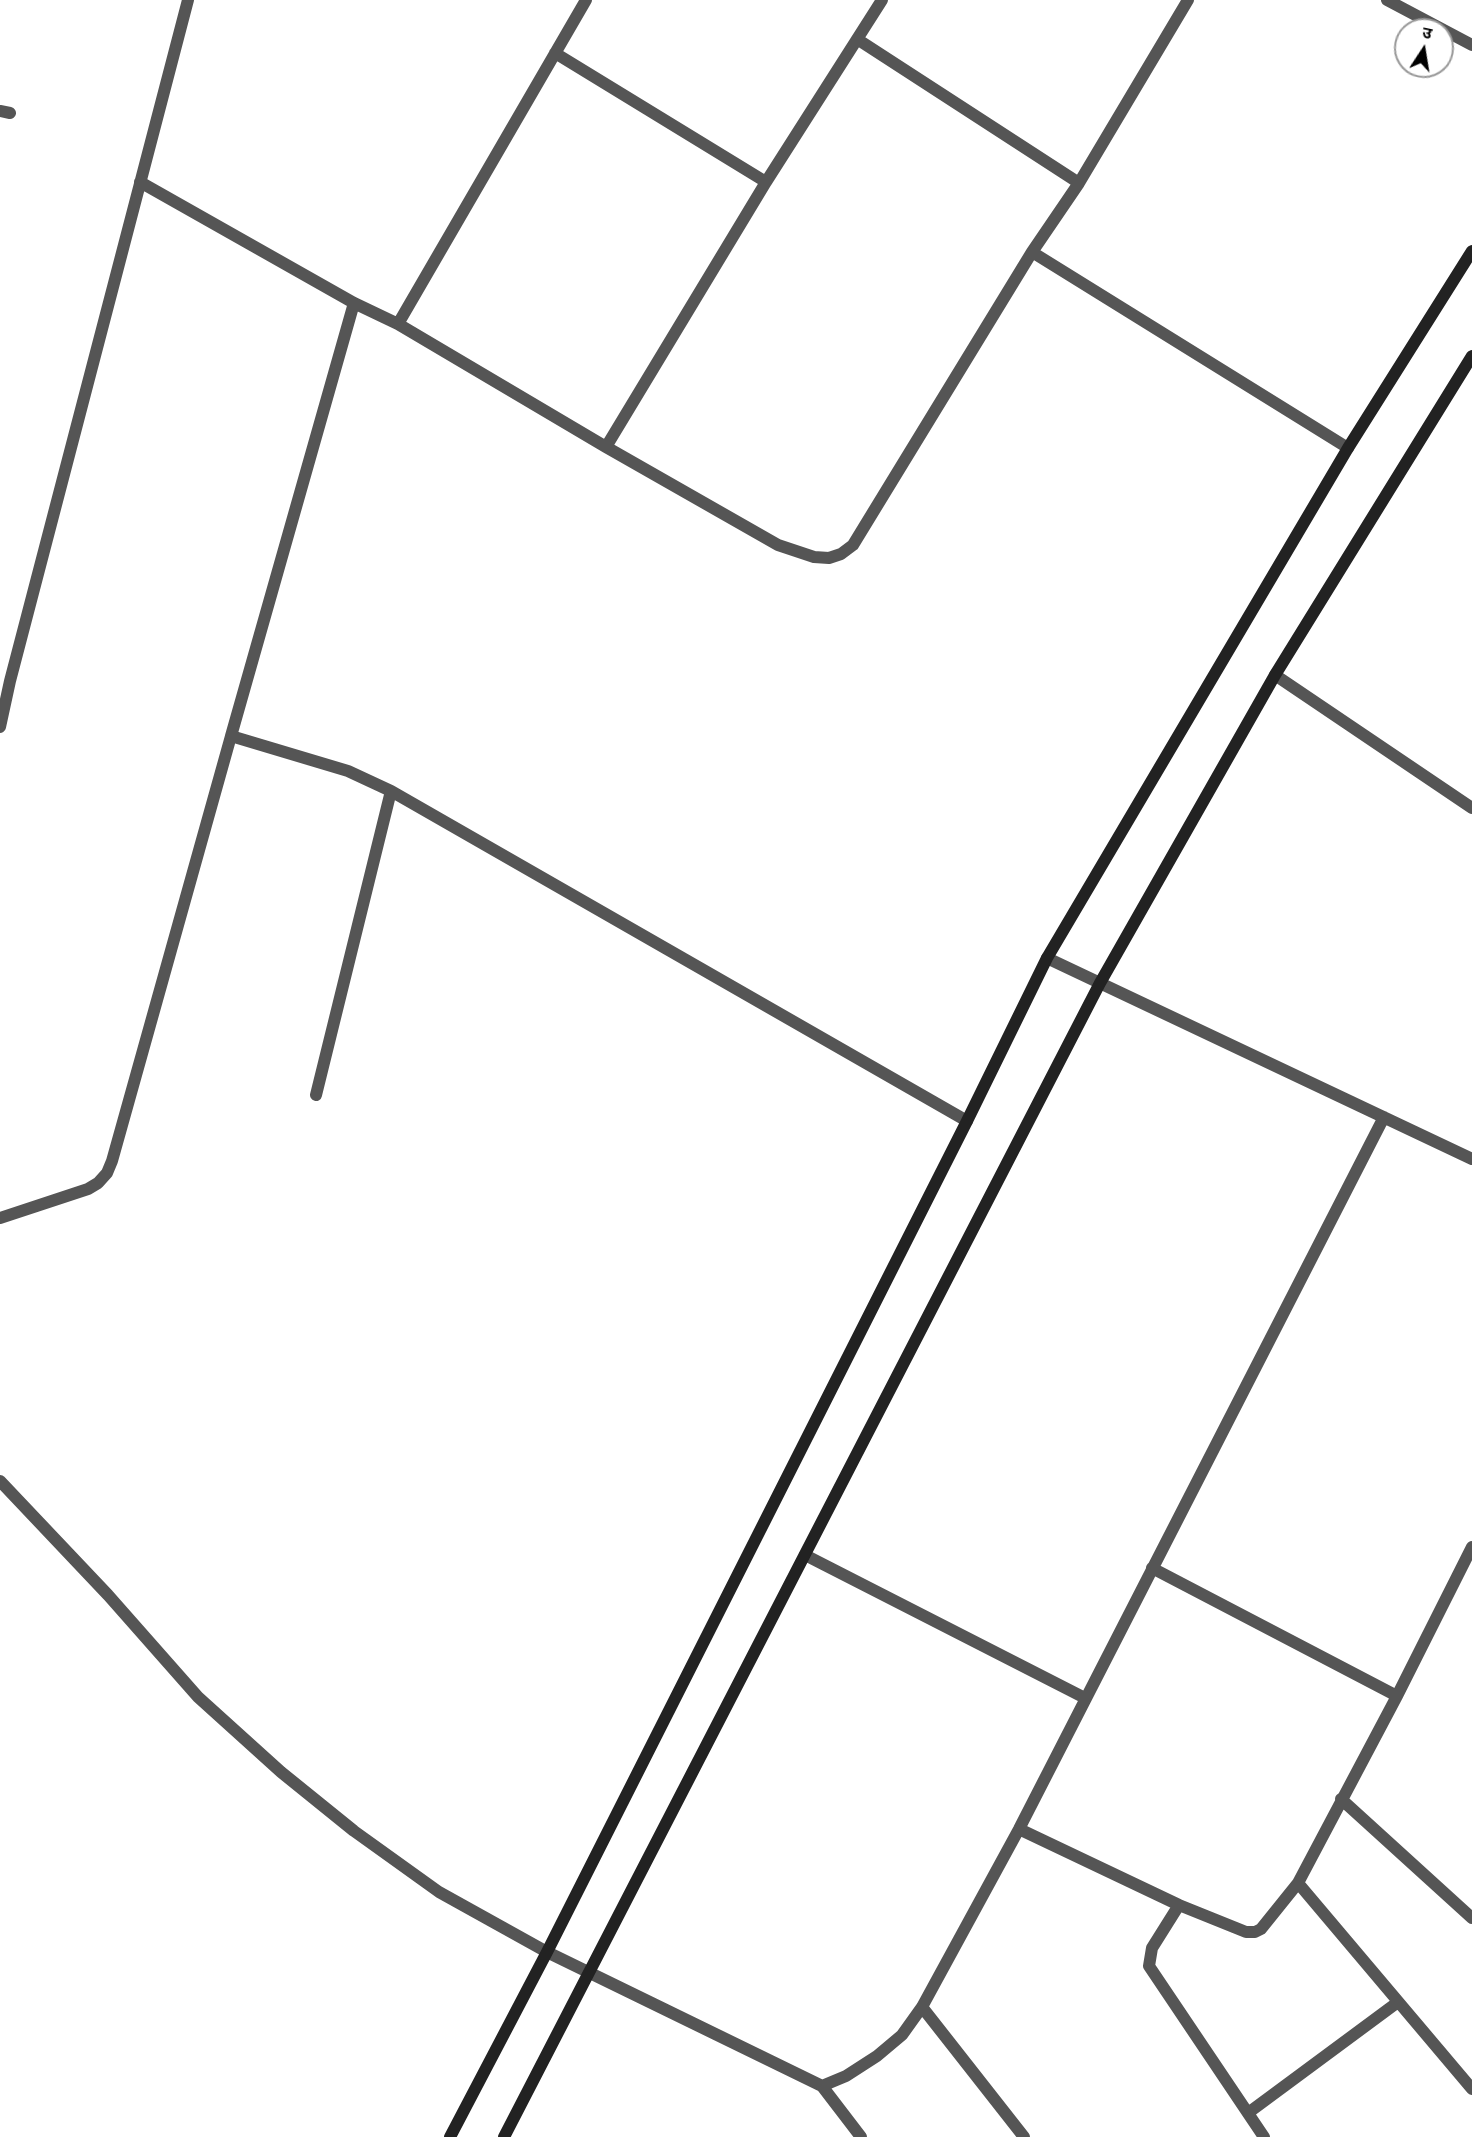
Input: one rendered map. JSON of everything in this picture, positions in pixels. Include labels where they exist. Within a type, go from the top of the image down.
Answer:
[{"type":"street","points":[[0,727],[10,681],[188,0]]},
{"type":"street","points":[[398,324],[586,0]]},
{"type":"street","points":[[606,447],[766,182],[882,0]]},
{"type":"street","points":[[140,183],[354,303],[398,324],[778,545],[814,557],[829,558],[841,554],[853,545],[1032,252],[1079,183],[1188,0]]},
{"type":"street","points":[[1387,0],[1472,45]]},
{"type":"street","points":[[857,39],[1079,183]]},
{"type":"street","points":[[555,53],[766,182]]},
{"type":"street","points":[[450,2137],[547,1952],[1047,958],[1348,448],[1472,251]]},
{"type":"street","points":[[1032,252],[1348,448]]},
{"type":"street","points":[[0,1218],[88,1189],[98,1183],[112,1161],[354,303]]},
{"type":"street","points":[[504,2137],[1100,983],[1275,675],[1472,356]]},
{"type":"street","points":[[1275,675],[1472,808]]},
{"type":"street","points":[[231,736],[348,771],[391,791],[967,1121]]},
{"type":"street","points":[[316,1095],[391,791]]},
{"type":"street","points":[[1047,958],[1472,1159]]},
{"type":"street","points":[[822,2086],[846,2076],[877,2056],[902,2035],[922,2007],[1019,1829],[1384,1117]]},
{"type":"street","points":[[0,1481],[108,1595],[198,1697],[281,1772],[354,1831],[439,1892],[547,1952],[822,2086],[861,2137]]},
{"type":"street","points":[[1019,1829],[1179,1905],[1246,1932],[1255,1932],[1268,1924],[1298,1882],[1472,1547]]},
{"type":"street","points":[[805,1555],[1085,1698]]},
{"type":"street","points":[[1152,1568],[1396,1696]]},
{"type":"street","points":[[1341,1799],[1472,1918]]},
{"type":"street","points":[[1298,1882],[1472,2089]]},
{"type":"street","points":[[1179,1905],[1152,1947],[1149,1966],[1264,2137]]},
{"type":"street","points":[[1248,2113],[1398,2002]]},
{"type":"street","points":[[922,2007],[1024,2137]]}]
